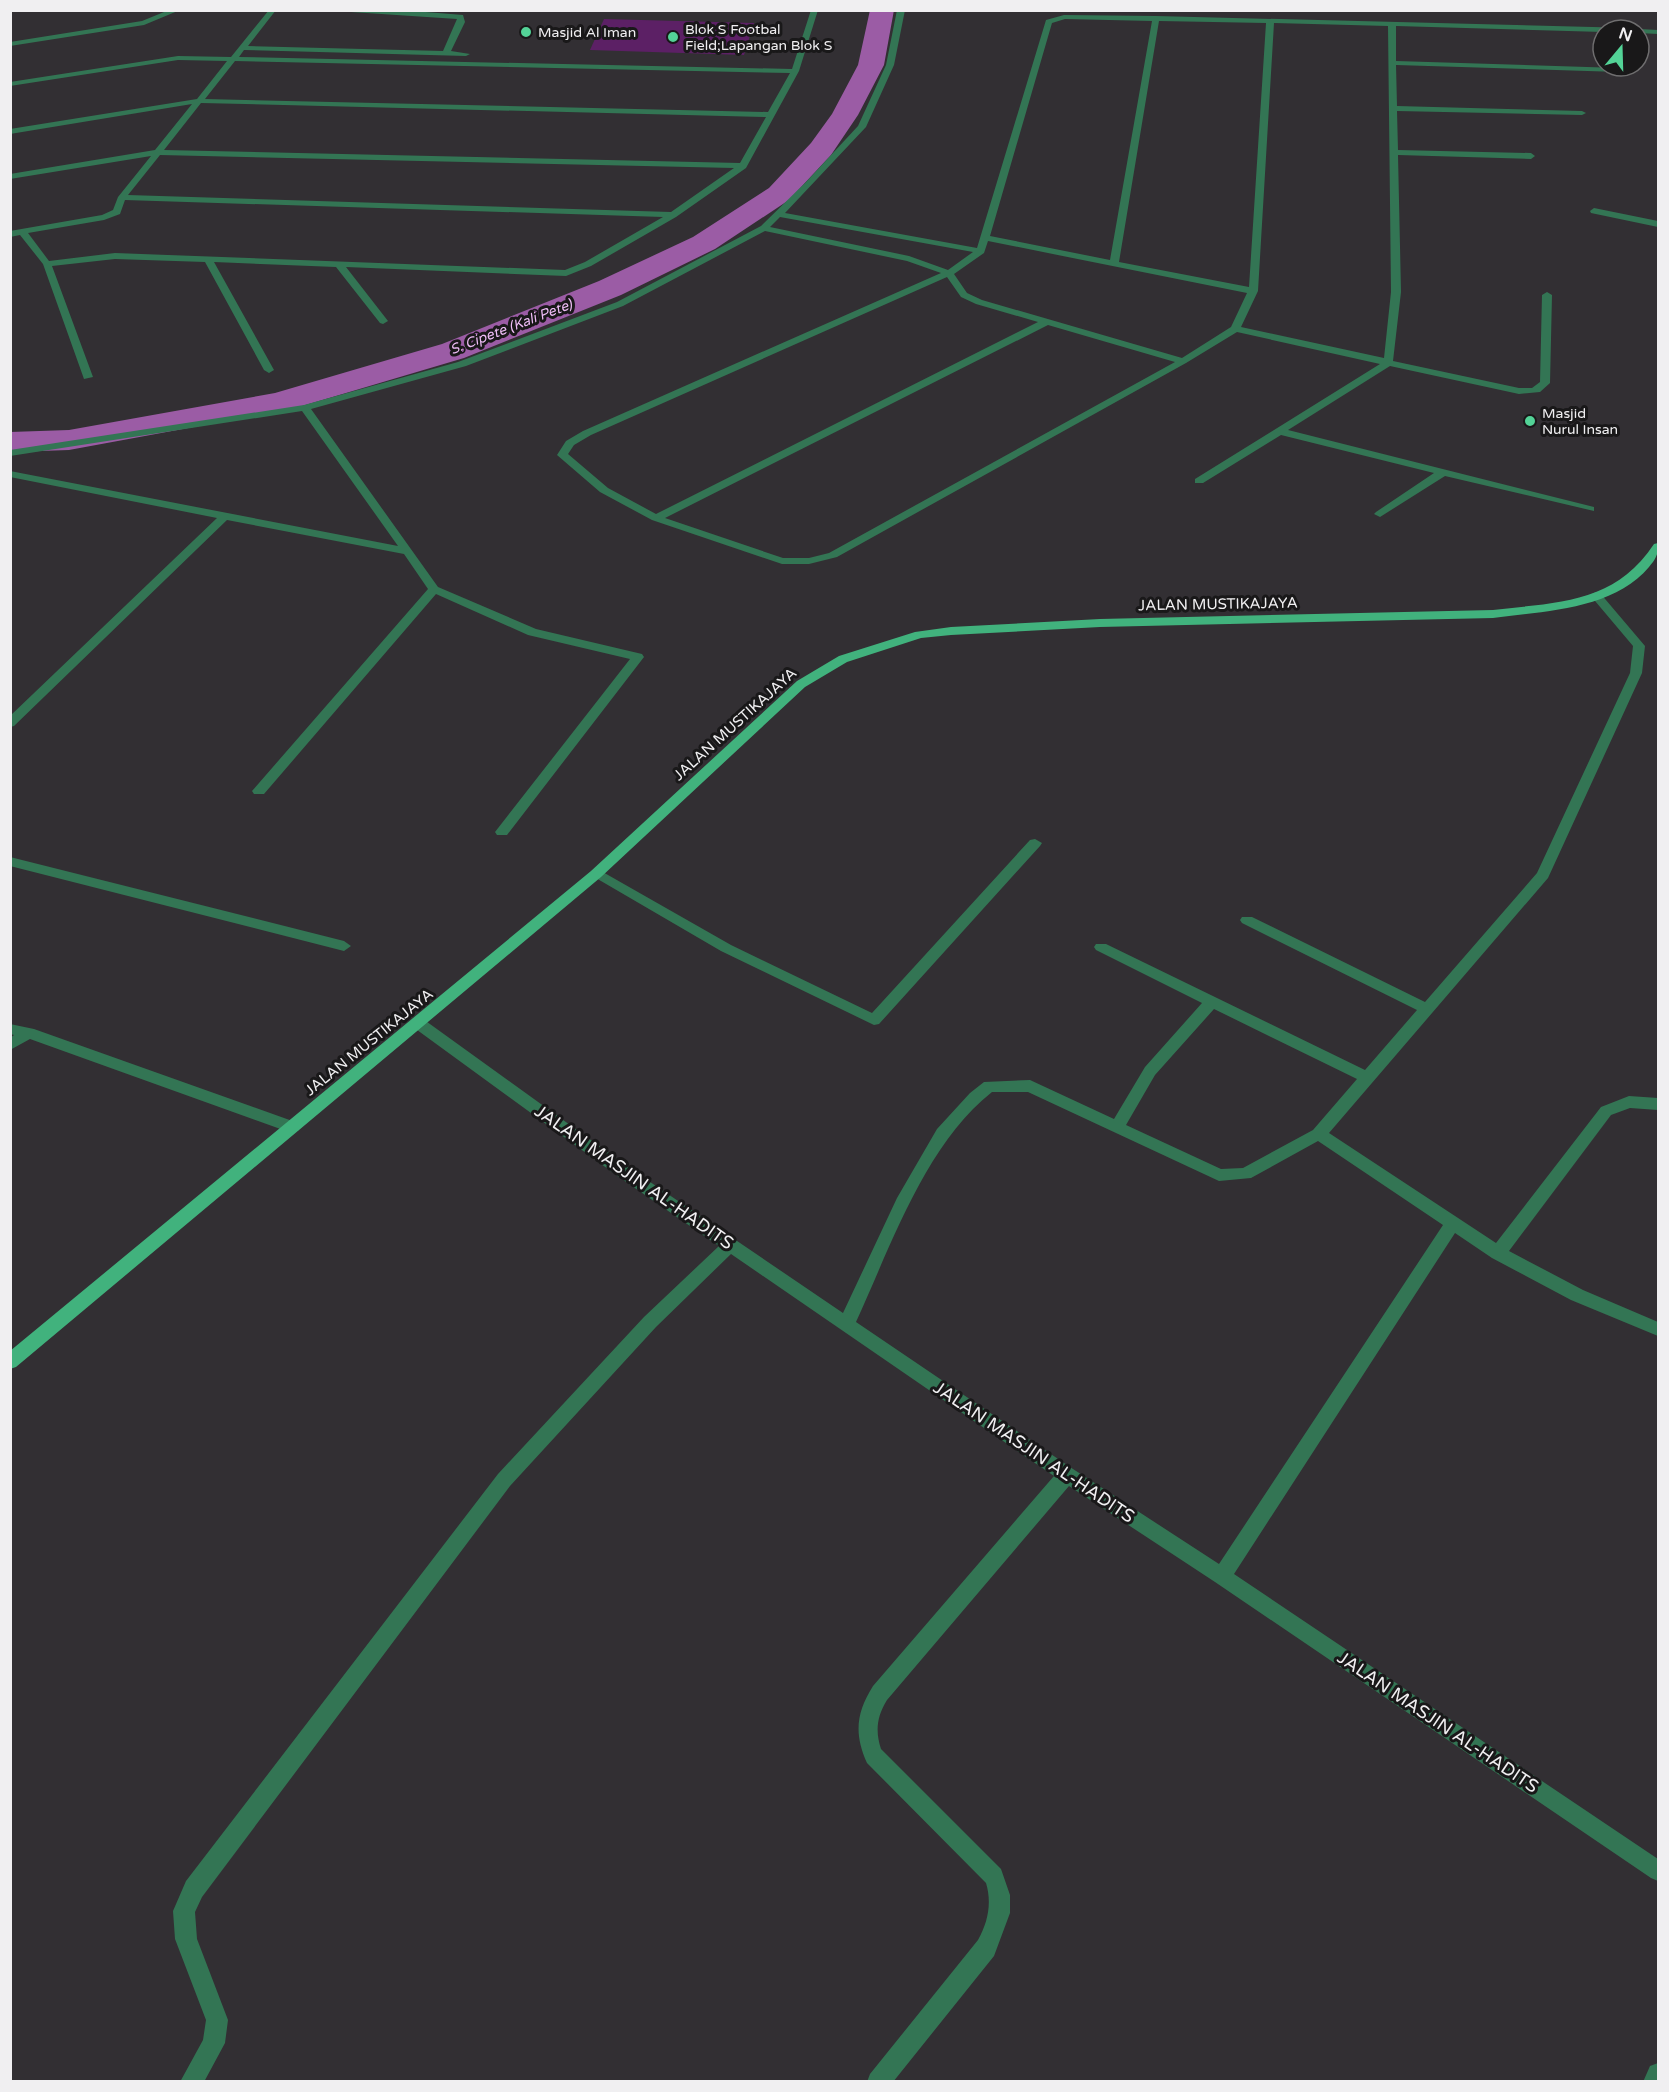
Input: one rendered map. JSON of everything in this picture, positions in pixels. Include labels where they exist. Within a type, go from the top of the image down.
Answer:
[{"type":"main road","name":"JALAN MUSTIKAJAYA","points":[[10,1362],[596,874],[801,684],[843,659],[900,640],[951,631],[1089,624],[1493,615],[1596,595],[1619,587],[1636,574],[1659,546]]},
{"type":"street","points":[[10,45],[144,23],[177,10]]},
{"type":"street","points":[[10,234],[104,217],[117,212],[123,197],[273,10]]},
{"type":"street","points":[[324,10],[438,14],[460,17],[461,22],[446,53]]},
{"type":"street","points":[[47,264],[116,256],[566,273],[588,264],[673,215],[743,166],[797,67],[815,10]]},
{"type":"street","points":[[10,453],[29,452],[305,408],[462,364],[620,304],[764,228],[809,184],[862,128],[890,64],[901,10]]},
{"type":"street","points":[[1270,21],[1253,291],[1235,329],[1183,361],[833,555],[809,561],[782,561],[656,518],[604,490],[562,455],[570,443],[587,433],[949,273],[981,251],[1049,22],[1064,17],[1156,18],[1591,29]]},
{"type":"street","points":[[1114,264],[1156,18]]},
{"type":"street","points":[[1388,363],[1396,292],[1392,23]]},
{"type":"street","points":[[243,48],[470,54]]},
{"type":"street","points":[[623,58],[797,67]]},
{"type":"street","points":[[10,84],[161,60],[234,59],[797,67]]},
{"type":"street","points":[[1392,63],[1591,69]]},
{"type":"street","points":[[10,132],[199,101],[772,115]]},
{"type":"street","points":[[1393,108],[1582,113]]},
{"type":"street","points":[[10,177],[158,152],[743,166]]},
{"type":"street","points":[[1394,152],[1531,156]]},
{"type":"street","points":[[123,197],[673,215]]},
{"type":"street","points":[[1594,211],[1659,224]]},
{"type":"street","points":[[777,214],[981,251]]},
{"type":"street","points":[[764,228],[909,259],[949,273],[964,295],[1046,322],[1183,361]]},
{"type":"street","points":[[22,232],[47,264],[88,377]]},
{"type":"street","points":[[985,238],[1253,291]]},
{"type":"street","points":[[207,258],[269,370]]},
{"type":"street","points":[[338,263],[383,321]]},
{"type":"street","points":[[1235,329],[1520,391],[1540,389],[1545,383],[1547,295]]},
{"type":"street","points":[[656,518],[1046,322]]},
{"type":"street","points":[[1199,481],[1388,363]]},
{"type":"street","points":[[305,408],[434,589],[532,632],[638,657],[502,832]]},
{"type":"street","points":[[1279,431],[1590,509]]},
{"type":"street","points":[[10,467],[29,452]]},
{"type":"street","points":[[1380,514],[1443,472]]},
{"type":"street","points":[[10,474],[409,552]]},
{"type":"street","points":[[10,723],[225,516]]},
{"type":"street","points":[[259,792],[434,589]]},
{"type":"street","points":[[846,1324],[905,1198],[942,1133],[975,1097],[989,1086],[1030,1086],[1219,1175],[1245,1174],[1319,1134],[1543,875],[1636,673],[1639,646],[1596,595]]},
{"type":"street","points":[[596,874],[726,948],[874,1020],[1035,843]]},
{"type":"street","points":[[10,861],[344,946]]},
{"type":"street","points":[[1247,920],[1427,1009]]},
{"type":"street","points":[[1101,947],[1368,1078]]},
{"type":"street","points":[[1117,1127],[1149,1071],[1212,1001]]},
{"type":"street","name":"JALAN MASJIN AL-HADITS","points":[[418,1023],[625,1173],[1066,1475],[1222,1576],[1659,1871]]},
{"type":"street","points":[[10,1029],[29,1033],[292,1127]]},
{"type":"street","points":[[10,1046],[29,1033]]},
{"type":"street","points":[[1498,1253],[1606,1111],[1629,1102],[1659,1104]]},
{"type":"street","points":[[1319,1134],[1498,1253],[1577,1295],[1659,1329]]},
{"type":"street","points":[[1222,1576],[1453,1223]]},
{"type":"street","points":[[191,2082],[214,2043],[217,2020],[186,1940],[184,1911],[194,1889],[504,1480],[650,1322],[730,1245]]},
{"type":"street","points":[[878,2082],[986,1948],[996,1930],[1001,1893],[994,1876],[874,1755],[868,1744],[866,1718],[880,1693],[1066,1475]]},
{"type":"street","points":[[1654,2082],[1659,2074]]},
{"type":"shaded area","name":"Blok S Footbal Field;Lapangan Blok S","points":[[604,19],[754,23],[744,55],[590,50]]},
{"type":"waterway","name":"S. Cipete (Kali Pete)","points":[[10,442],[69,440],[280,402],[453,351],[610,288],[704,243],[779,194],[821,149],[845,115],[871,65],[882,10]]},
{"type":"place","name":"Masjid Al Iman","points":[[526,32]]},
{"type":"place","name":"Blok S Footbal Field;Lapangan Blok S","points":[[673,37]]},
{"type":"place","name":"Masjid Nurul Insan","points":[[1530,421]]}]
